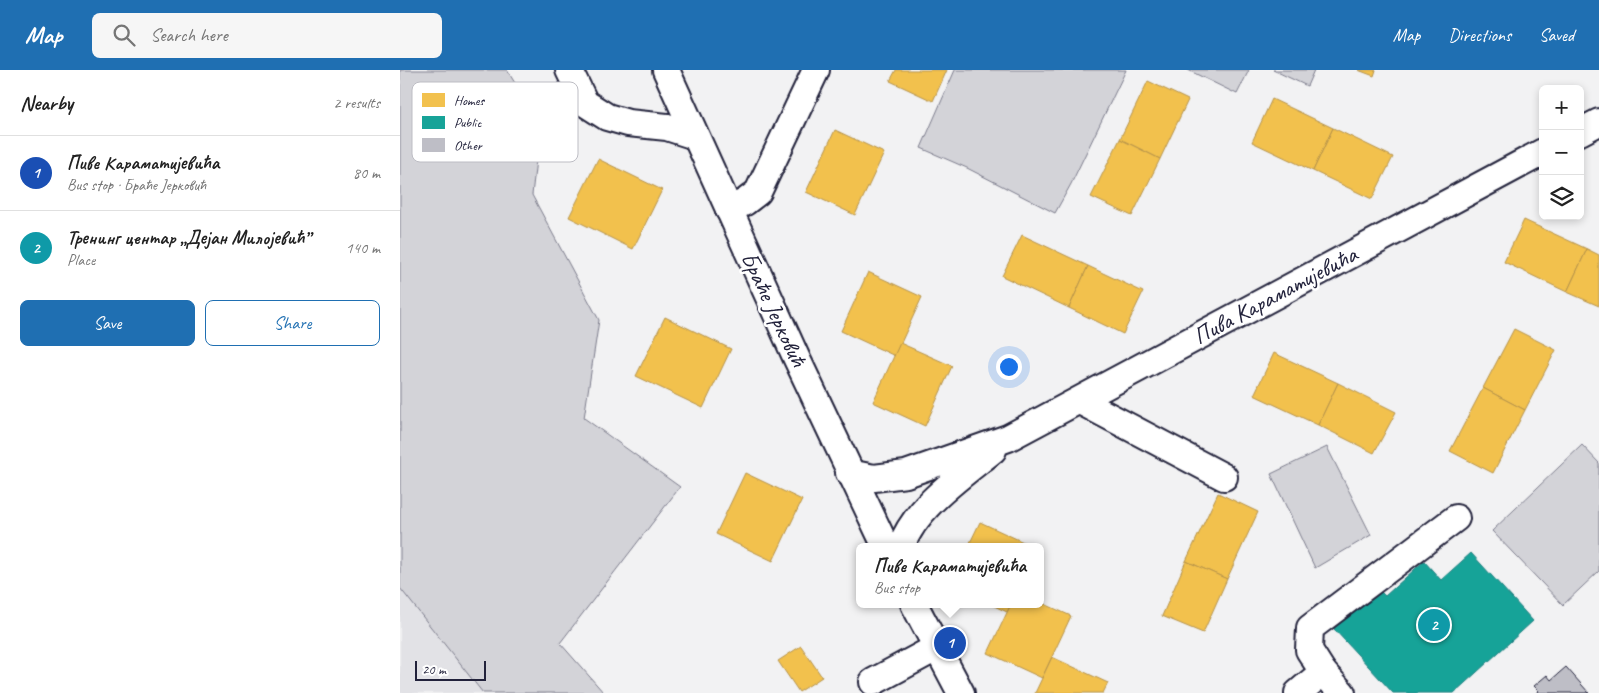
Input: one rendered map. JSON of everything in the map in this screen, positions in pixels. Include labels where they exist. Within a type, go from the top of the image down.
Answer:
[{"type":"street","points":[[569,70],[575,82]]},
{"type":"street","name":"Браће Јерковић","points":[[666,70],[850,473],[884,543]]},
{"type":"street","points":[[729,210],[745,202],[758,192],[816,70]]},
{"type":"street","points":[[578,89],[585,103],[607,117],[628,123],[667,127],[695,136]]},
{"type":"street","points":[[1584,130],[1599,122]]},
{"type":"street","name":"Пива Караматијевића","points":[[850,473],[874,478],[906,474],[1008,438],[1539,154]]},
{"type":"street","points":[[1080,401],[1224,477]]},
{"type":"street","name":"Пива Караматијевића","points":[[904,543],[925,510],[941,493],[1008,438]]},
{"type":"street","points":[[1342,693],[1323,672],[1309,650],[1310,628],[1456,518]]},
{"type":"street","points":[[916,608],[961,693]]},
{"type":"street","points":[[873,682],[936,648]]},
{"type":"street","points":[[1298,693],[1323,672]]},
{"type":"shaded area","points":[[400,70],[507,70],[514,82],[412,82],[412,162],[536,162],[532,195],[599,320],[584,418],[680,487],[560,643],[604,693],[483,693],[400,588]]},
{"type":"shaded area","points":[[955,70],[1126,70],[1055,213],[967,168],[921,148]]},
{"type":"shaded area","points":[[1188,70],[1249,70],[1237,94]]},
{"type":"shaded area","points":[[1273,70],[1314,70],[1307,86]]},
{"type":"shaded area","points":[[1582,445],[1599,463],[1599,571],[1563,605],[1492,531]]},
{"type":"shaded area","points":[[1327,447],[1371,535],[1315,568],[1271,474]]},
{"type":"shaded area","points":[[400,588],[483,693],[400,693]]},
{"type":"building: Homes","points":[[896,70],[947,70],[933,101],[890,81]]},
{"type":"building: Homes","points":[[1358,70],[1376,70],[1374,76]]},
{"type":"building: Homes","points":[[1148,81],[1188,100],[1160,159],[1120,139]]},
{"type":"building: Homes","points":[[1272,99],[1333,128],[1313,171],[1252,142]]},
{"type":"building: Homes","points":[[1333,128],[1393,157],[1372,199],[1313,171]]},
{"type":"building: Homes","points":[[835,130],[884,153],[855,215],[806,192]]},
{"type":"building: Homes","points":[[1120,139],[1160,159],[1132,216],[1091,197]]},
{"type":"building: Homes","points":[[598,159],[662,190],[633,249],[569,217]]},
{"type":"building: Homes","points":[[1524,220],[1587,249],[1567,292],[1504,262]]},
{"type":"building: Homes","points":[[1022,235],[1088,266],[1069,308],[1002,276]]},
{"type":"building: Homes","points":[[1587,249],[1599,255],[1599,306],[1567,292]]},
{"type":"building: Homes","points":[[1088,266],[1143,292],[1123,334],[1069,308]]},
{"type":"building: Homes","points":[[868,272],[922,297],[895,356],[841,331]]},
{"type":"building: Homes","points":[[665,317],[731,349],[703,408],[636,376]]},
{"type":"building: Homes","points":[[1514,329],[1556,350],[1525,410],[1483,388]]},
{"type":"building: Homes","points":[[900,343],[952,366],[925,426],[873,402]]},
{"type":"building: Homes","points":[[1274,353],[1338,383],[1318,425],[1254,395]]},
{"type":"building: Homes","points":[[1338,383],[1396,412],[1374,453],[1318,425]]},
{"type":"building: Homes","points":[[1483,388],[1525,410],[1493,473],[1450,451]]},
{"type":"building: Homes","points":[[745,473],[802,500],[773,561],[716,534]]},
{"type":"building: Homes","points":[[1218,493],[1258,512],[1227,579],[1186,561]]},
{"type":"building: Homes","points":[[980,522],[1025,543],[970,543]]},
{"type":"building: Homes","points":[[1186,561],[1227,579],[1203,633],[1162,616]]},
{"type":"building: Homes","points":[[1044,604],[1071,616],[1042,678],[988,653],[1009,608],[1044,608]]},
{"type":"building: Homes","points":[[998,608],[1009,608],[1007,612]]},
{"type":"building: Homes","points":[[801,646],[822,677],[799,692],[778,661]]},
{"type":"building: Homes","points":[[1052,657],[1108,683],[1103,693],[1035,693]]},
{"type":"building: Public","points":[[1471,553],[1533,621],[1454,693],[1393,693],[1334,629],[1378,589],[1385,596],[1424,561],[1441,580]]},
{"type":"building: Other","points":[[1566,667],[1589,693],[1536,693],[1539,691],[1534,686],[1547,675],[1551,680]]},
{"type":"place","name":"Тренинг центар „Дејан Милојевић”","points":[[1434,625]]},
{"type":"place","name":"Пиве Караматијевића","points":[[950,643]]}]
